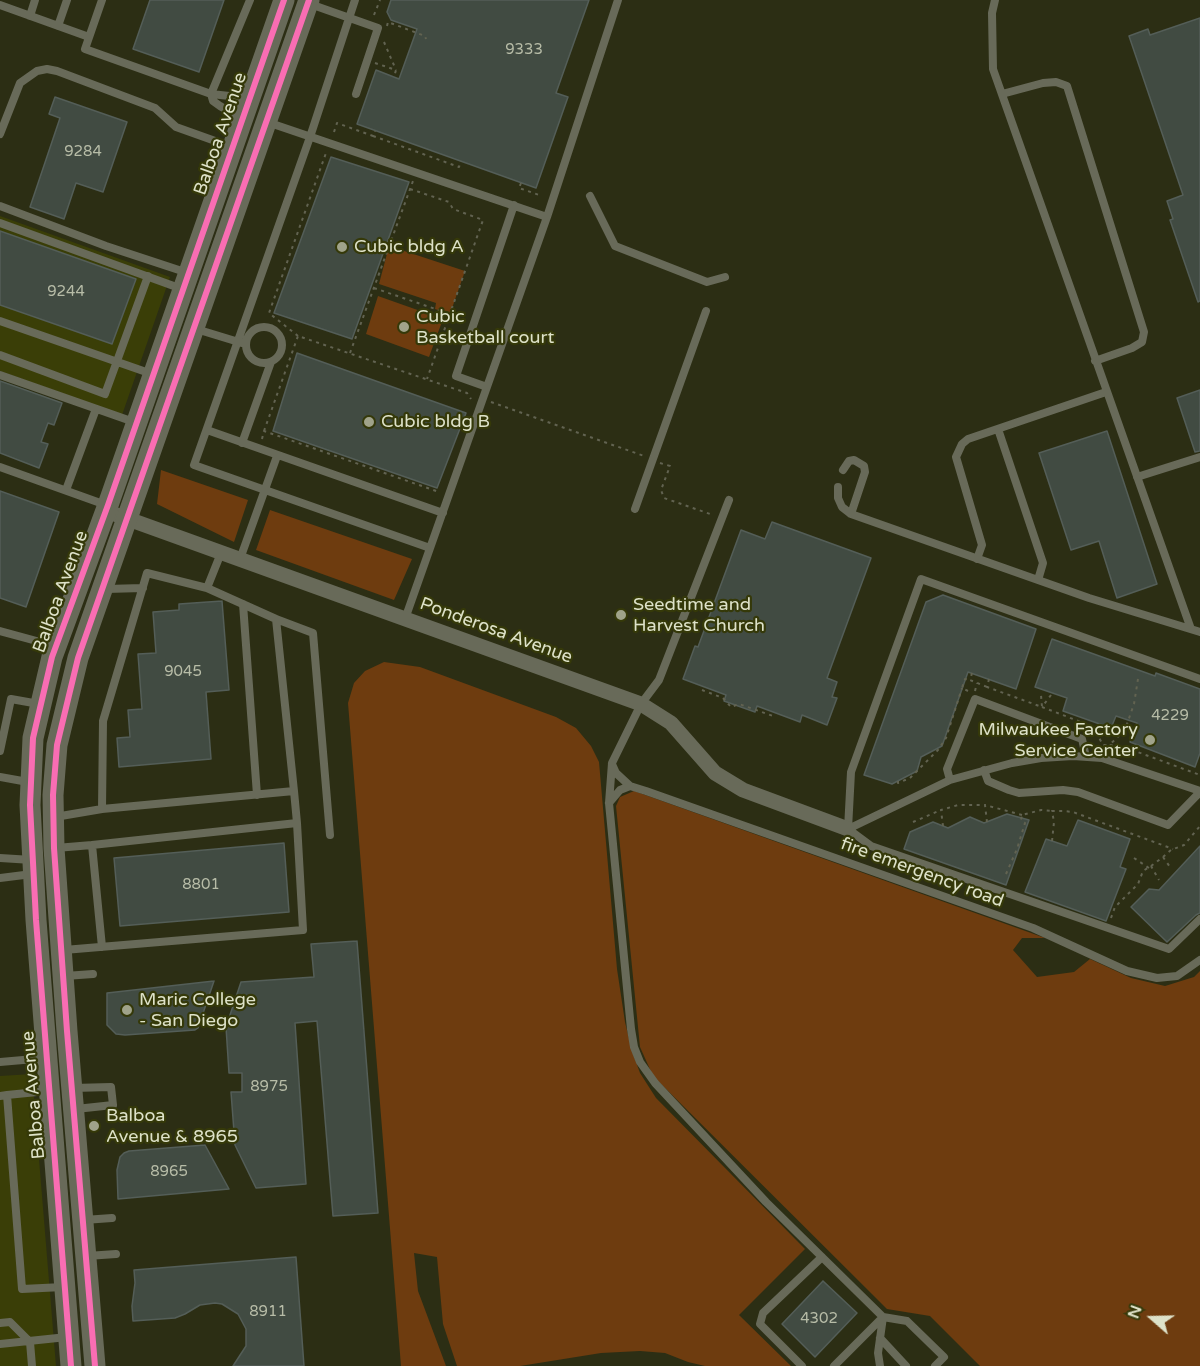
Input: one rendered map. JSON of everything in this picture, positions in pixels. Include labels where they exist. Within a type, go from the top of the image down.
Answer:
[{"type":"main road","name":"Balboa Avenue","points":[[71,1366],[33,867],[30,782],[33,738],[56,647],[107,508],[284,0]]},
{"type":"main road","points":[[95,1366],[54,848],[53,795],[57,745],[78,658],[308,2]]},
{"type":"main road","points":[[245,110],[267,121]]},
{"type":"main road","points":[[48,1074],[71,1078]]},
{"type":"street","name":"Ponderosa Avenue","points":[[107,508],[128,519],[641,704],[671,723],[715,773],[724,779],[743,790],[848,829]]},
{"type":"lane","points":[[30,16],[35,0]]},
{"type":"lane","points":[[58,26],[67,0]]},
{"type":"lane","points":[[102,0],[85,49],[211,94],[245,110]]},
{"type":"lane","points":[[245,110],[219,106],[211,94],[249,0]]},
{"type":"lane","points":[[356,0],[242,343],[194,465],[430,548]]},
{"type":"lane","points":[[405,619],[553,200],[618,0]]},
{"type":"lane","points":[[995,0],[992,13],[993,69],[1191,629]]},
{"type":"lane","points":[[308,2],[378,28],[356,94]]},
{"type":"lane","points":[[0,5],[89,37]]},
{"type":"lane","points":[[0,134],[20,83],[37,71],[47,69],[155,108],[176,128],[232,147]]},
{"type":"lane","points":[[1002,94],[1043,83],[1056,82],[1067,86],[1144,333],[1142,342],[1132,348],[1095,361]]},
{"type":"lane","points":[[267,121],[547,216]]},
{"type":"lane","points":[[590,196],[615,246],[707,282],[725,277]]},
{"type":"lane","points":[[487,387],[456,376],[514,205]]},
{"type":"lane","points":[[0,206],[106,246],[186,281]]},
{"type":"lane","points":[[0,223],[148,276],[186,281]]},
{"type":"lane","points":[[0,355],[105,394],[148,276]]},
{"type":"lane","points":[[635,509],[706,311]]},
{"type":"lane","points":[[0,321],[153,375]]},
{"type":"lane","points":[[195,328],[242,343],[250,358],[261,364],[271,362],[278,357],[282,346],[275,331],[264,327],[249,335],[242,343]]},
{"type":"lane","points":[[242,443],[271,362]]},
{"type":"lane","points":[[0,375],[136,423]]},
{"type":"lane","points":[[977,559],[982,545],[956,457],[962,444],[968,439],[1106,392]]},
{"type":"lane","points":[[66,490],[96,409]]},
{"type":"lane","points":[[998,429],[1043,563],[1038,580]]},
{"type":"lane","points":[[207,430],[442,513]]},
{"type":"lane","points":[[240,559],[277,456]]},
{"type":"lane","points":[[1137,477],[1200,457]]},
{"type":"lane","points":[[843,470],[849,461],[854,460],[864,466],[865,472],[851,514]]},
{"type":"lane","points":[[0,467],[66,490],[107,508]]},
{"type":"lane","points":[[838,487],[838,498],[842,507],[851,514],[1089,598],[1200,632]]},
{"type":"lane","points":[[729,500],[659,680],[641,704],[612,763],[609,803],[634,1047],[640,1062],[655,1083],[766,1202],[882,1317],[907,1321],[944,1357],[935,1366]]},
{"type":"lane","points":[[207,588],[221,553]]},
{"type":"lane","points":[[102,809],[103,722],[147,573],[207,588],[313,633],[330,835]]},
{"type":"lane","points":[[848,829],[851,772],[921,579],[1200,679]]},
{"type":"lane","points":[[103,589],[143,588]]},
{"type":"lane","points":[[243,604],[257,795]]},
{"type":"lane","points":[[62,950],[303,930],[297,823],[276,619]]},
{"type":"lane","points":[[0,631],[56,647]]},
{"type":"lane","points":[[0,751],[11,699],[41,705]]},
{"type":"lane","points":[[950,780],[947,769],[975,699],[1082,738],[1086,757]]},
{"type":"lane","points":[[848,829],[950,780],[984,770],[1041,758],[1102,758],[1200,791],[1168,825],[1078,792],[1064,790],[1019,793],[988,781],[984,770]]},
{"type":"lane","points":[[609,803],[620,790],[630,786],[616,773],[612,763]]},
{"type":"lane","points":[[0,777],[30,782]]},
{"type":"lane","name":"fire emergency road","points":[[630,786],[1033,928],[1126,971],[1156,978],[1177,976],[1200,960]]},
{"type":"lane","points":[[53,818],[102,809],[294,791]]},
{"type":"lane","points":[[54,848],[297,823]]},
{"type":"lane","points":[[848,829],[871,846],[1169,949],[1200,919]]},
{"type":"lane","points":[[93,844],[102,947]]},
{"type":"lane","points":[[0,858],[33,867]]},
{"type":"lane","points":[[0,878],[33,867]]},
{"type":"lane","points":[[64,976],[93,974]]},
{"type":"lane","points":[[0,1062],[48,1074]]},
{"type":"lane","points":[[48,1074],[3,1096],[22,1289],[65,1287]]},
{"type":"lane","points":[[71,1078],[111,1087],[113,1105],[74,1109]]},
{"type":"lane","points":[[83,1220],[112,1218]]},
{"type":"lane","points":[[86,1256],[116,1254]]},
{"type":"lane","points":[[802,1366],[760,1324],[763,1313],[822,1257]]},
{"type":"lane","points":[[880,1366],[878,1353],[882,1317]]},
{"type":"lane","points":[[834,1366],[882,1317]]},
{"type":"lane","points":[[0,1323],[10,1322],[30,1342],[32,1366]]},
{"type":"lane","points":[[0,1344],[69,1336]]},
{"type":"lane","points":[[880,1338],[906,1366]]},
{"type":"path","points":[[380,0],[374,17],[425,36],[426,39]]},
{"type":"path","points":[[386,30],[388,22]]},
{"type":"path","points":[[380,45],[382,37],[396,70],[394,77]]},
{"type":"path","points":[[374,62],[396,70]]},
{"type":"path","points":[[333,132],[337,123],[459,167],[461,161]]},
{"type":"path","points":[[373,136],[375,130]]},
{"type":"path","points":[[327,151],[269,313],[298,336],[467,393],[471,399]]},
{"type":"path","points":[[350,354],[413,181]]},
{"type":"path","points":[[521,183],[519,188],[553,200]]},
{"type":"path","points":[[410,189],[449,202],[453,209],[483,220],[427,379]]},
{"type":"path","points":[[374,288],[450,314]]},
{"type":"path","points":[[262,441],[298,336]]},
{"type":"path","points":[[490,402],[644,456]]},
{"type":"path","points":[[264,431],[439,492]]},
{"type":"path","points":[[660,463],[670,466],[661,490],[664,498],[713,515]]},
{"type":"path","points":[[970,680],[972,673]]},
{"type":"path","points":[[898,781],[898,783],[910,778],[938,750],[945,738],[965,679],[1086,724],[1097,734],[1104,745],[1124,747],[1200,775]]},
{"type":"path","points":[[987,687],[989,679]]},
{"type":"path","points":[[1109,745],[1127,723],[1134,704],[1138,679]]},
{"type":"path","points":[[962,688],[974,694],[977,683]]},
{"type":"path","points":[[702,690],[723,698],[731,707],[739,704],[773,716]]},
{"type":"path","points":[[1041,695],[1042,707]]},
{"type":"path","points":[[1042,707],[1051,695]]},
{"type":"path","points":[[913,822],[958,805],[985,805],[1022,815],[1041,810],[1073,812],[1173,849]]},
{"type":"path","points":[[985,805],[987,822]]},
{"type":"path","points":[[940,810],[943,826]]},
{"type":"path","points":[[1052,811],[1054,822],[1052,841]]},
{"type":"path","points":[[1006,874],[1025,823],[1021,820],[1022,815]]},
{"type":"path","points":[[1110,921],[1115,907],[1138,884],[1143,871],[1173,849],[1184,845],[1200,826]]},
{"type":"path","points":[[1162,857],[1170,867]]},
{"type":"path","points":[[1134,858],[1150,867],[1159,880]]},
{"type":"shaded area","points":[[0,216],[170,277],[122,415],[0,371]]},
{"type":"shaded area","points":[[389,246],[465,271],[450,314],[435,309],[436,303],[379,284]]},
{"type":"shaded area","name":"Cubic Basketball court","points":[[378,296],[443,319],[429,357],[366,334]]},
{"type":"shaded area","points":[[161,470],[248,500],[234,542],[157,504]]},
{"type":"shaded area","points":[[270,510],[412,559],[394,600],[256,550]]},
{"type":"shaded area","points":[[384,662],[420,667],[556,717],[576,728],[591,746],[599,762],[617,969],[632,1051],[640,1073],[656,1098],[805,1249],[739,1315],[791,1366],[705,1366],[665,1353],[640,1351],[601,1353],[520,1366],[457,1366],[443,1324],[437,1257],[414,1253],[418,1291],[446,1366],[401,1366],[348,703],[354,683],[365,671]]},
{"type":"shaded area","points":[[634,791],[1045,938],[1022,938],[1013,950],[1037,977],[1074,972],[1090,959],[1131,978],[1165,986],[1194,977],[1200,971],[1200,1366],[980,1366],[930,1316],[887,1309],[653,1076],[640,1047],[616,806],[620,797]]},
{"type":"shaded area","points":[[32,1074],[56,1366],[0,1366],[0,1076]]},
{"type":"building","points":[[150,0],[224,0],[199,72],[133,49]]},
{"type":"building","points":[[391,0],[589,0],[556,93],[568,97],[536,188],[357,124],[376,70],[399,79],[417,29],[391,20],[387,12]]},
{"type":"building","points":[[1200,18],[1200,301],[1198,302],[1170,220],[1173,219],[1167,201],[1183,195],[1129,36],[1148,29],[1150,35]]},
{"type":"building","points":[[55,97],[127,122],[103,192],[76,183],[64,219],[30,207],[60,118],[49,114]]},
{"type":"building","name":"Cubic bldg A","points":[[331,157],[409,182],[352,339],[274,313]]},
{"type":"building","points":[[0,231],[136,279],[112,344],[0,305]]},
{"type":"building","name":"Cubic bldg B","points":[[297,353],[466,413],[437,488],[273,431]]},
{"type":"building","points":[[0,381],[62,403],[54,425],[48,423],[41,442],[48,444],[39,468],[0,453]]},
{"type":"building","points":[[1200,390],[1200,451],[1195,452],[1177,398]]},
{"type":"building","points":[[1107,431],[1157,584],[1117,598],[1099,541],[1071,550],[1039,453]]},
{"type":"building","points":[[0,491],[59,512],[26,607],[0,598]]},
{"type":"building","points":[[772,522],[871,558],[827,678],[837,682],[832,697],[837,698],[827,725],[802,715],[800,722],[757,706],[755,712],[724,701],[726,695],[683,679],[695,646],[698,647],[741,530],[765,539]]},
{"type":"building","points":[[943,595],[1036,629],[1016,689],[968,672],[942,746],[921,757],[917,771],[892,784],[864,775],[926,602]]},
{"type":"building","points":[[222,601],[229,690],[206,692],[211,759],[119,767],[117,738],[130,737],[128,710],[142,709],[138,654],[156,653],[153,612],[179,610],[179,604]]},
{"type":"building","points":[[1052,639],[1155,676],[1156,673],[1200,689],[1200,753],[1195,767],[1130,742],[1137,723],[1116,716],[1111,728],[1063,711],[1067,698],[1035,687]]},
{"type":"building","points":[[1007,814],[1029,820],[1006,885],[904,849],[910,832],[933,822],[948,828],[970,817],[984,823]]},
{"type":"building","points":[[1078,820],[1130,839],[1120,867],[1126,869],[1106,921],[1025,892],[1046,839],[1067,846]]},
{"type":"building","points":[[284,843],[289,912],[120,926],[114,858]]},
{"type":"building","points":[[1200,846],[1200,913],[1167,942],[1131,907],[1149,889],[1159,890]]},
{"type":"building","points":[[357,941],[378,1213],[333,1216],[317,1021],[295,1023],[306,1184],[256,1188],[235,1145],[231,1092],[242,1092],[242,1073],[229,1073],[226,1027],[241,982],[314,977],[311,944]]},
{"type":"building","points":[[214,981],[198,1028],[195,1030],[125,1035],[116,1034],[107,1025],[107,993]]},
{"type":"building","points":[[205,1145],[229,1189],[118,1199],[117,1170],[120,1157],[124,1153]]},
{"type":"building","points":[[296,1257],[304,1366],[233,1366],[246,1346],[246,1329],[238,1314],[222,1304],[200,1305],[175,1318],[133,1321],[134,1270]]},
{"type":"building","points":[[823,1281],[857,1313],[815,1357],[782,1324]]},
{"type":"cycle path","points":[[71,1366],[36,920],[30,805],[33,738],[52,657],[108,505],[284,0]]},
{"type":"cycle path","points":[[95,1366],[54,848],[53,795],[57,745],[78,658],[309,0]]},
{"type":"place","name":"Cubic bldg A","points":[[342,247]]},
{"type":"place","name":"Cubic Basketball court","points":[[404,327]]},
{"type":"place","name":"Cubic bldg B","points":[[369,422]]},
{"type":"place","name":"Seedtime and Harvest Church","points":[[621,615]]},
{"type":"place","name":"Milwaukee Factory Service Center","points":[[1150,740]]},
{"type":"place","name":"Maric College - San Diego","points":[[127,1010]]},
{"type":"place","name":"Balboa Avenue & 8965","points":[[94,1126]]}]
